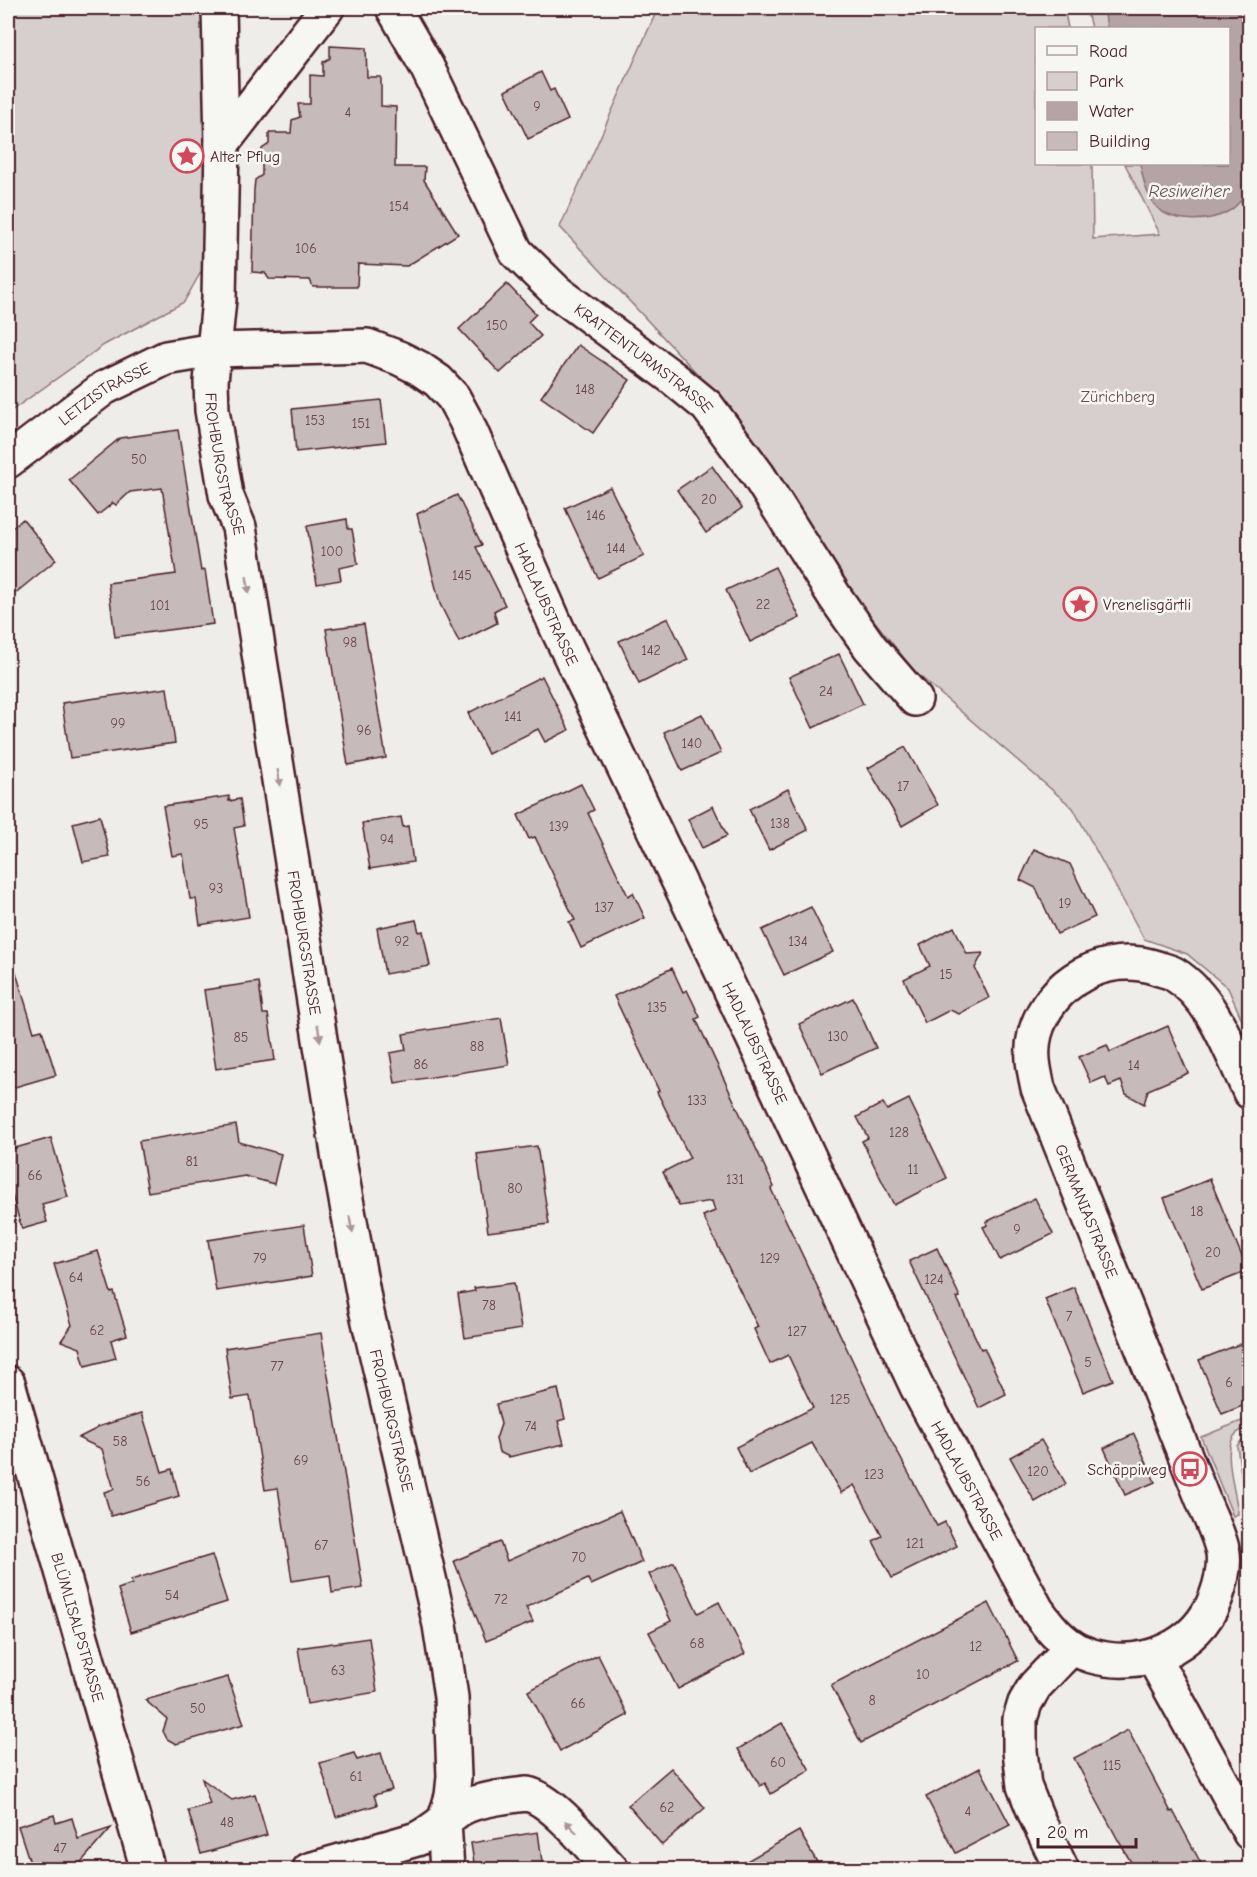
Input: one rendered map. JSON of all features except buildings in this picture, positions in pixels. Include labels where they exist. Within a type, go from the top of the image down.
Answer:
[{"type":"street","name":"FROHBURGSTRASSE","points":[[219,8],[222,144],[219,298],[211,382],[212,410],[226,495],[239,527],[341,1172],[366,1309],[440,1625],[451,1696],[454,1777],[452,1796],[444,1822],[447,1869]]},
{"type":"street","points":[[222,144],[327,8]]},
{"type":"street","name":"KRATTENTURMSTRASSE","points":[[393,8],[432,77],[516,252],[557,292],[707,406],[758,475],[870,647],[915,699]]},
{"type":"street","name":"HADLAUBSTRASSE","points":[[214,350],[367,346],[419,368],[438,381],[453,397],[466,421],[557,628],[717,961],[917,1387],[1036,1610],[1052,1631],[1072,1647],[1092,1656],[1127,1661],[1153,1657]]},
{"type":"street","name":"LETZISTRASSE","points":[[8,461],[104,388],[166,358],[214,350]]},
{"type":"street","name":"GERMANIASTRASSE","points":[[1153,1657],[1185,1640],[1205,1619],[1220,1587],[1223,1570],[1222,1552],[1206,1505],[1038,1088],[1032,1064],[1035,1033],[1054,997],[1081,974],[1115,963],[1144,964],[1173,973],[1198,993],[1214,1018],[1250,1092]]},
{"type":"street","name":"BLÜMLISALPSTRASSE","points":[[8,1383],[148,1869]]},
{"type":"street","points":[[1062,1869],[1024,1786],[1020,1750],[1020,1719],[1025,1703],[1035,1686],[1072,1647]]},
{"type":"street","points":[[1153,1657],[1250,1833]]},
{"type":"street","points":[[309,1869],[417,1839],[430,1833],[458,1810],[471,1804],[520,1795],[536,1796],[557,1812],[612,1869]]},
{"type":"green space","points":[[8,8],[203,8],[207,62],[202,270],[184,302],[104,345],[8,413]]},
{"type":"green space","name":"Zürichberg","points":[[658,8],[1064,8],[1068,27],[1035,27],[1035,165],[1092,165],[1093,239],[1160,234],[1126,165],[1230,165],[1230,27],[1091,27],[1086,8],[1249,8],[1249,1036],[1228,988],[1187,954],[1144,939],[1073,808],[915,672],[826,560],[735,414],[560,227]]},
{"type":"green space","points":[[1249,1418],[1249,1429],[1238,1432],[1232,1440],[1229,1451],[1238,1514],[1233,1516],[1201,1437]]},
{"type":"green space","points":[[1249,1438],[1249,1485],[1243,1487],[1237,1446],[1241,1441]]},
{"type":"water","name":"Resiweiher","points":[[1104,8],[1249,8],[1249,191],[1232,209],[1211,218],[1190,219],[1169,215],[1161,211],[1148,195],[1140,165],[1230,165],[1230,27],[1107,27]]},
{"type":"place","name":"Alter Pflug","points":[[187,156]]},
{"type":"place","name":"Vrenelisgärtli","points":[[1080,604]]},
{"type":"place","name":"Schäppiweg","points":[[1190,1469]]}]
